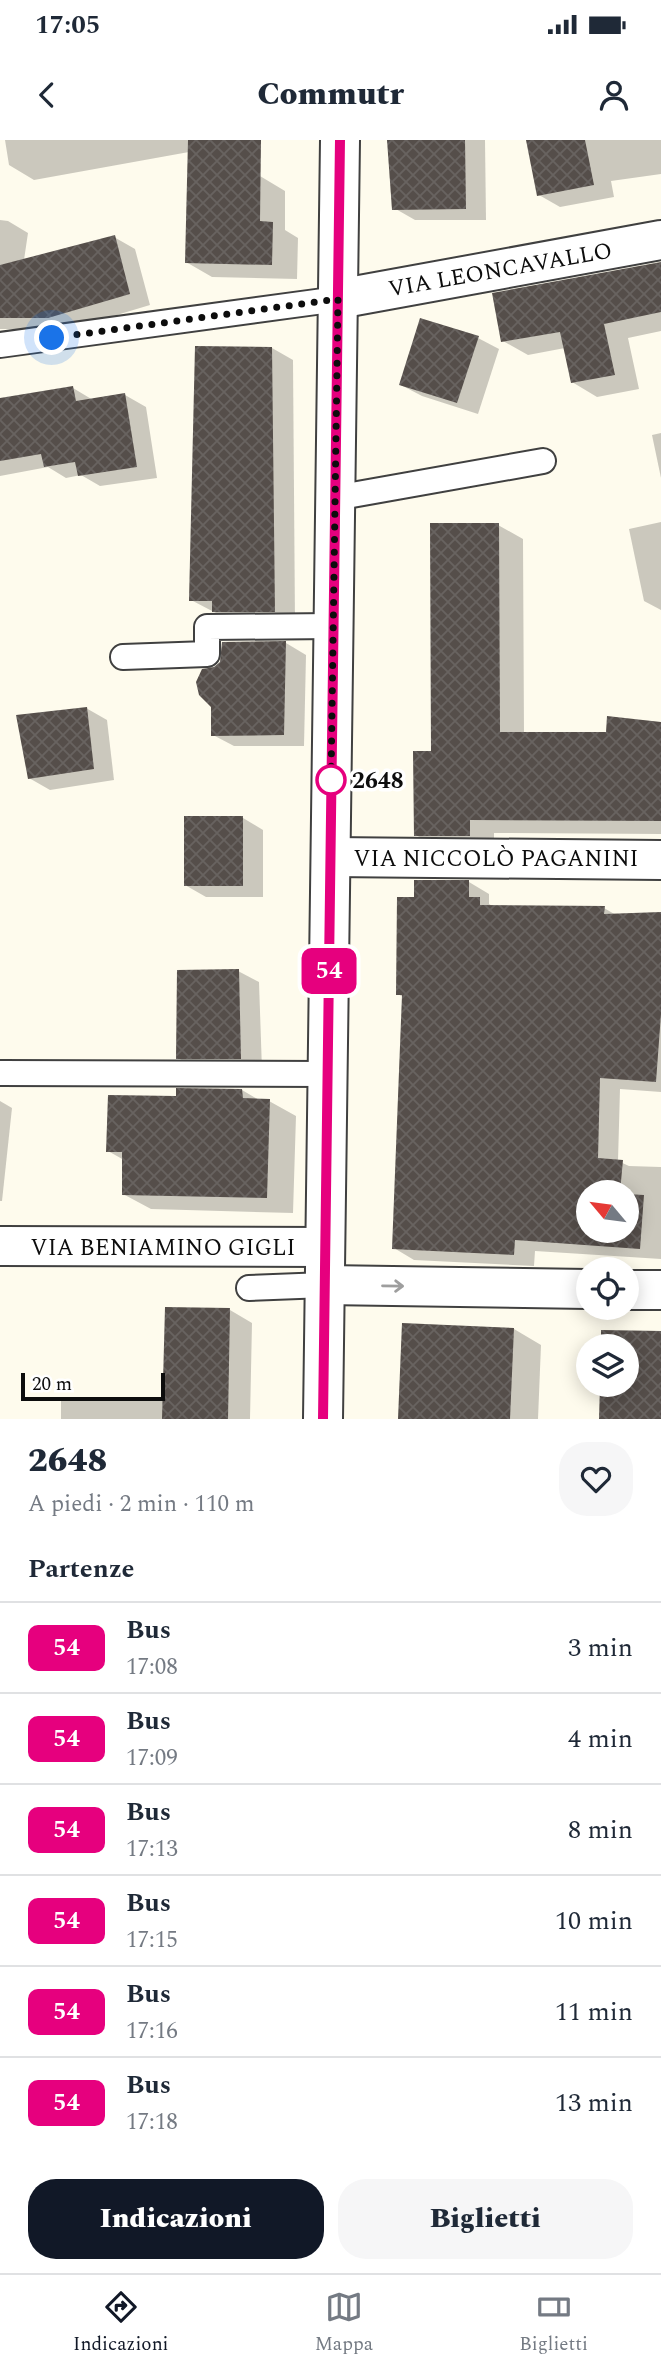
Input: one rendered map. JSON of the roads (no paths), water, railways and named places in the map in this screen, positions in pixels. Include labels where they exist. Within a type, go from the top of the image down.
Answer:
[{"type":"street","points":[[323,1419],[340,140]]},
{"type":"street","name":"VIA LEONCAVALLO","points":[[338,299],[661,240]]},
{"type":"street","name":"VIA NICCOLÒ PAGANINI","points":[[331,857],[661,860]]},
{"type":"street","name":"VIA BENIAMINO GIGLI","points":[[0,1246],[325,1247]]},
{"type":"street","points":[[325,1285],[576,1289]]},
{"type":"street","points":[[639,1290],[661,1290]]},
{"type":"lane","points":[[0,345],[338,299]]},
{"type":"lane","points":[[335,498],[543,461]]},
{"type":"lane","points":[[122,657],[207,654],[206,627],[334,626]]},
{"type":"lane","points":[[0,1073],[328,1074]]},
{"type":"lane","points":[[249,1288],[325,1285]]},
{"type":"place","name":"2648","points":[[331,780]]}]
